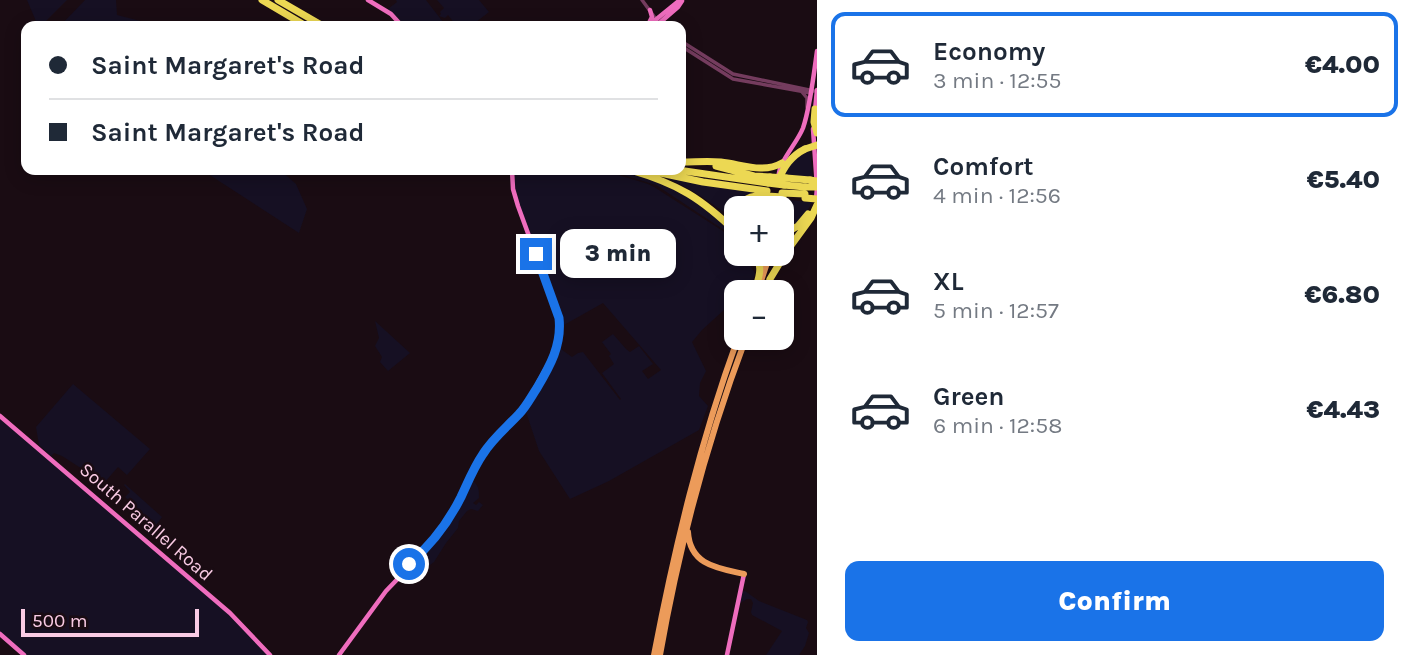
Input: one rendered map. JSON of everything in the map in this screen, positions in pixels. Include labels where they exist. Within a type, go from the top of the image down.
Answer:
[{"type":"highway","points":[[262,0],[298,21]]},
{"type":"highway","points":[[278,0],[314,21]]},
{"type":"highway","points":[[811,109],[817,133]]},
{"type":"highway","points":[[775,196],[776,187],[787,163],[797,153],[817,145]]},
{"type":"highway","points":[[686,165],[721,162],[761,168],[782,163]]},
{"type":"highway","points":[[686,165],[724,167],[754,176],[776,187]]},
{"type":"highway","points":[[646,175],[666,181],[695,197],[724,220]]},
{"type":"highway","points":[[655,175],[680,185],[724,215]]},
{"type":"highway","points":[[668,175],[703,182],[817,187]]},
{"type":"highway","points":[[754,196],[776,187],[808,188]]},
{"type":"highway","points":[[770,279],[811,218],[816,201],[808,188]]},
{"type":"highway","points":[[794,228],[816,201]]},
{"type":"highway","points":[[800,234],[817,216]]},
{"type":"highway","points":[[653,655],[695,468],[734,350]]},
{"type":"highway","points":[[660,655],[674,580],[696,492],[714,428],[742,350]]},
{"type":"highway","points":[[696,492],[688,529],[692,550],[712,567],[744,574]]},
{"type":"main road","points":[[368,0],[397,21]]},
{"type":"main road","points":[[667,21],[681,0]]},
{"type":"main road","points":[[661,21],[681,0]]},
{"type":"main road","points":[[661,21],[678,7]]},
{"type":"main road","points":[[650,10],[651,21]]},
{"type":"main road","points":[[776,187],[782,163],[811,109],[817,51]]},
{"type":"main road","points":[[770,279],[777,262],[809,219],[816,201],[811,109]]},
{"type":"main road","points":[[339,655],[377,601],[450,516],[474,467],[489,445],[519,414],[556,350],[560,328],[556,307],[518,206],[512,175]]},
{"type":"main road","name":"South Parallel Road","points":[[0,416],[230,613],[270,655]]},
{"type":"main road","points":[[727,655],[744,574]]},
{"type":"main road","points":[[0,634],[24,655]]},
{"type":"street","points":[[642,0],[658,21]]},
{"type":"street","points":[[686,44],[733,74],[814,92]]},
{"type":"street","points":[[686,49],[733,79],[814,92]]},
{"type":"street","points":[[795,90],[805,95],[811,109]]},
{"type":"shaded area","points":[[27,0],[67,0],[46,21],[36,21]]},
{"type":"shaded area","points":[[85,0],[116,0],[117,15],[140,21],[65,21]]},
{"type":"shaded area","points":[[396,0],[426,0],[442,21],[401,21],[388,9]]},
{"type":"shaded area","points":[[437,0],[479,0],[489,12],[477,21],[453,21],[448,15],[445,18],[439,16],[444,8]]},
{"type":"shaded area","points":[[810,150],[813,178],[783,175],[792,161]]},
{"type":"shaded area","points":[[210,175],[286,175],[296,184],[307,209],[299,233]]},
{"type":"shaded area","points":[[514,175],[618,175],[654,187],[723,231],[724,266],[751,266],[755,273],[753,280],[724,280],[724,310],[692,342],[706,371],[700,383],[699,396],[708,406],[699,430],[609,481],[570,499],[539,451],[526,412],[553,362],[558,347],[572,357],[583,352],[620,400],[602,373],[614,364],[609,356],[611,354],[602,342],[613,334],[630,352],[639,346],[653,364],[642,371],[648,379],[661,370],[603,303],[564,325],[554,292],[532,244],[515,189]]},
{"type":"shaded area","points":[[623,175],[644,176],[679,191],[710,213],[724,226],[724,230],[656,185]]},
{"type":"shaded area","points":[[662,176],[752,192],[747,196],[724,196],[724,212],[682,185]]},
{"type":"shaded area","points":[[794,200],[812,202],[803,217],[794,226]]},
{"type":"shaded area","points":[[375,321],[410,353],[388,371],[380,362],[382,357],[375,346],[379,338]]},
{"type":"shaded area","points":[[73,384],[150,449],[127,475],[118,467],[104,483],[62,456],[54,453],[51,456],[39,445],[36,427]]},
{"type":"shaded area","points":[[0,418],[228,613],[268,655],[26,655],[0,633]]},
{"type":"shaded area","points":[[473,481],[478,488],[479,498],[473,503],[476,505],[479,502],[483,505],[478,511],[467,511],[434,562],[426,566],[421,557],[450,521]]},
{"type":"shaded area","points":[[125,484],[162,517],[156,525],[125,497],[130,492]]},
{"type":"shaded area","points":[[745,591],[759,601],[807,620],[806,628],[809,633],[799,655],[766,655],[782,631],[752,615],[751,599],[740,603],[742,592]]},
{"type":"route","points":[[409,564],[444,525],[461,498],[482,454],[524,407],[556,350],[559,318],[536,254]]}]
